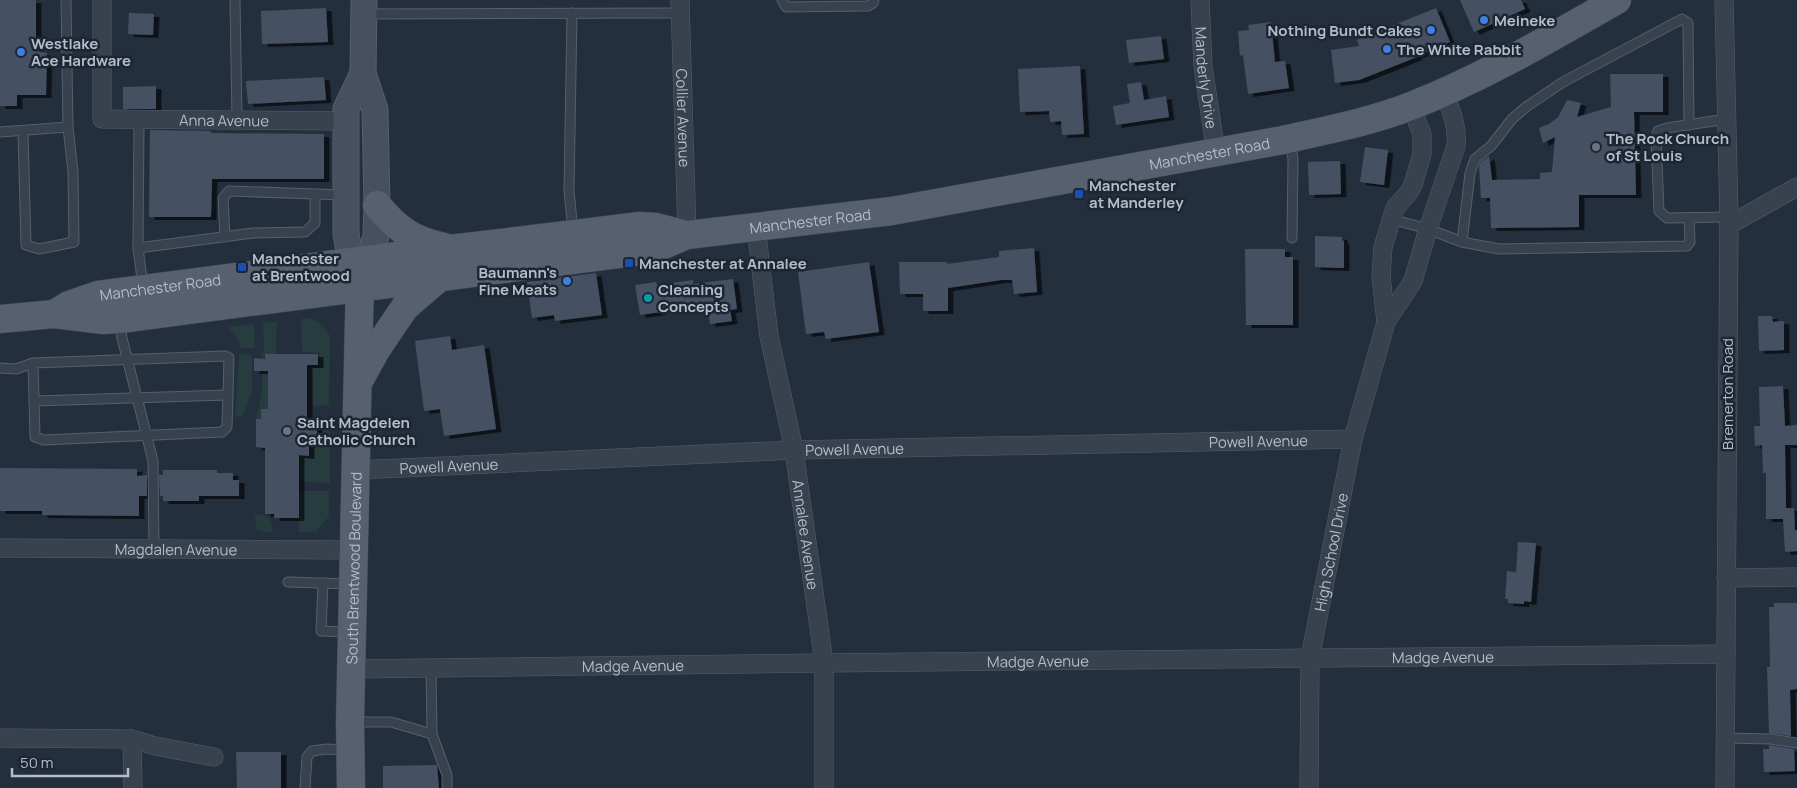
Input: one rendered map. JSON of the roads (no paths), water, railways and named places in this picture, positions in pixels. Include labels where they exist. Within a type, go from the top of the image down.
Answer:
[{"type":"main road","name":"Manchester Road","points":[[0,319],[54,314],[103,320],[120,319],[641,251],[661,246],[687,235],[884,212],[1289,139],[1361,122],[1410,106],[1444,92],[1542,42],[1617,0]]},
{"type":"main road","name":"South Brentwood Boulevard","points":[[351,788],[350,722],[361,261],[376,236],[377,205],[376,110],[363,73],[364,7]]},
{"type":"main road","name":"South Brentwood Boulevard","points":[[361,261],[346,234],[346,109],[363,73]]},
{"type":"main road","points":[[377,205],[404,232],[427,243],[450,249]]},
{"type":"main road","name":"Manchester Road","points":[[54,314],[85,298],[98,295],[450,249],[640,226],[656,227],[687,235]]},
{"type":"main road","points":[[358,382],[396,319],[412,300],[440,277]]},
{"type":"street","name":"Anna Avenue","points":[[102,0],[102,119],[346,121]]},
{"type":"street","name":"Manderly Drive","points":[[1200,0],[1203,66],[1216,153]]},
{"type":"street","name":"Bremerton Road","points":[[1724,0],[1729,221],[1725,788]]},
{"type":"street","name":"Collier Avenue","points":[[680,6],[687,235]]},
{"type":"street","name":"High School Drive","points":[[1309,788],[1310,658],[1352,439],[1386,322],[1413,281],[1456,146],[1458,133],[1456,124],[1444,92]]},
{"type":"street","name":"High School Drive","points":[[1386,322],[1380,276],[1383,247],[1395,208],[1414,185],[1422,154],[1422,134],[1410,106]]},
{"type":"street","points":[[1729,221],[1797,187]]},
{"type":"street","name":"Annalee Avenue","points":[[756,226],[769,336],[794,450],[824,662],[824,788]]},
{"type":"street","name":"Powell Avenue","points":[[357,470],[794,450],[1352,439]]},
{"type":"street","name":"Magdalen Avenue","points":[[0,548],[354,550]]},
{"type":"street","points":[[1726,578],[1797,577]]},
{"type":"street","name":"Madge Avenue","points":[[352,669],[824,662],[1726,654]]},
{"type":"street","points":[[0,738],[132,739],[155,746],[214,757]]},
{"type":"street","points":[[132,739],[133,788]]},
{"type":"lane","points":[[23,131],[26,245],[39,249],[74,242],[73,172],[68,127],[66,0]]},
{"type":"lane","points":[[235,0],[237,120]]},
{"type":"lane","points":[[784,3],[868,6],[874,0]]},
{"type":"lane","points":[[364,7],[572,13],[680,6]]},
{"type":"lane","points":[[572,13],[569,190],[574,235]]},
{"type":"lane","points":[[1462,242],[1470,173],[1475,159],[1491,146],[1512,120],[1526,107],[1563,82],[1682,19],[1688,24],[1689,125]]},
{"type":"lane","points":[[139,119],[138,248],[143,289]]},
{"type":"lane","points":[[1727,120],[1658,131],[1656,137],[1659,211],[1667,218],[1729,221]]},
{"type":"lane","points":[[0,132],[68,127]]},
{"type":"lane","points":[[1289,139],[1293,159],[1292,238]]},
{"type":"lane","points":[[225,237],[223,198],[229,191],[346,195]]},
{"type":"lane","points":[[138,248],[252,233],[305,232],[315,223],[315,194]]},
{"type":"lane","points":[[1391,218],[1462,242],[1499,249],[1687,246],[1690,242],[1689,218]]},
{"type":"lane","points":[[120,319],[153,461],[154,549]]},
{"type":"lane","points":[[0,368],[16,368],[32,363],[128,358],[225,356],[230,358],[227,427],[222,432],[44,440],[35,437],[32,363]]},
{"type":"lane","points":[[34,401],[228,395]]},
{"type":"lane","points":[[288,582],[353,584]]},
{"type":"lane","points":[[323,583],[321,631],[352,632]]},
{"type":"lane","points":[[431,668],[432,734],[447,775],[447,788]]},
{"type":"lane","points":[[350,722],[391,722],[432,734]]},
{"type":"lane","points":[[1725,738],[1771,739],[1797,742]]},
{"type":"lane","points":[[305,788],[307,757],[312,751],[326,749],[350,750]]},
{"type":"place","name":"Meineke","points":[[1484,20]]},
{"type":"place","name":"Nothing Bundt Cakes","points":[[1431,30]]},
{"type":"place","name":"The White Rabbit","points":[[1387,49]]},
{"type":"place","name":"Westlake Ace Hardware","points":[[21,52]]},
{"type":"place","name":"The Rock Church of St Louis","points":[[1596,147]]},
{"type":"place","name":"Manchester at Manderley","points":[[1079,194]]},
{"type":"place","name":"Manchester at Annalee","points":[[629,263]]},
{"type":"place","name":"Manchester at Brentwood","points":[[242,267]]},
{"type":"place","name":"Baumann's Fine Meats","points":[[567,281]]},
{"type":"place","name":"Cleaning Concepts","points":[[648,298]]},
{"type":"place","name":"Saint Magdelen Catholic Church","points":[[287,431]]}]
